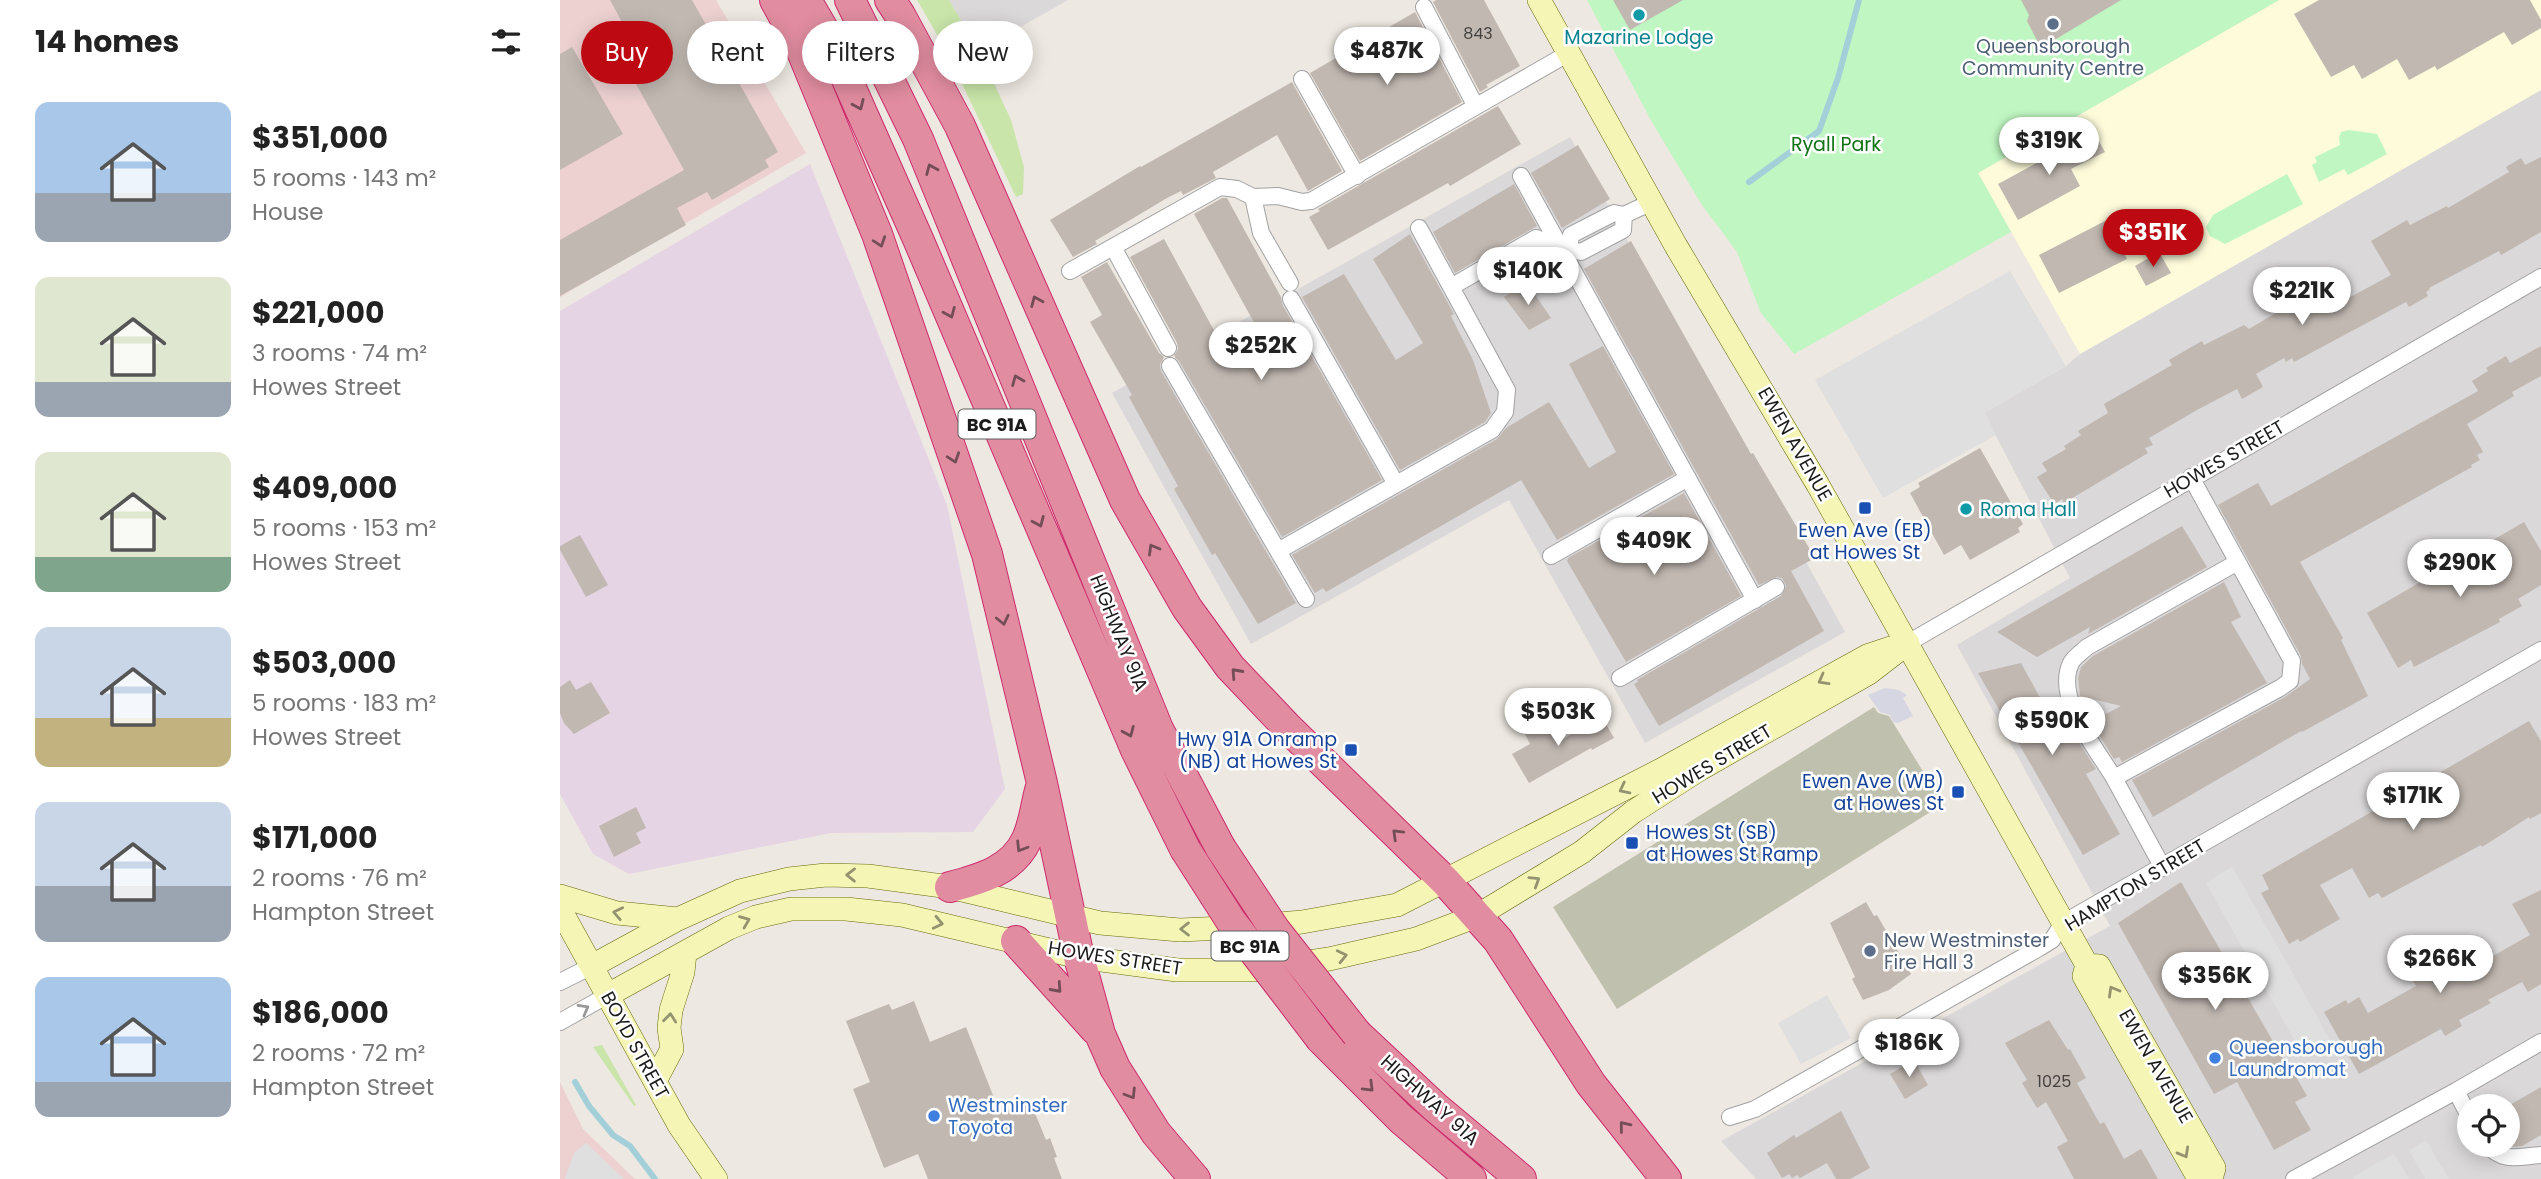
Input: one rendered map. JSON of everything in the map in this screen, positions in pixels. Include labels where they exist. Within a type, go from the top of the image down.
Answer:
[{"type":"highway","points":[[775,0],[799,44],[877,234],[987,554],[1042,783],[1069,916],[1100,1034],[1115,1068],[1156,1133],[1195,1179]]},
{"type":"highway","name":"HIGHWAY 91A","points":[[806,0],[830,41],[902,201],[1136,750],[1185,849],[1231,921],[1321,1039],[1401,1119],[1471,1179]]},
{"type":"highway","name":"HIGHWAY 91A","points":[[850,0],[928,163],[1158,729],[1220,846],[1275,930],[1357,1034],[1436,1107],[1521,1179]]},
{"type":"highway","points":[[890,0],[960,126],[1125,500],[1187,608],[1239,676],[1477,916],[1504,950],[1591,1084],[1666,1179]]},
{"type":"highway","points":[[950,887],[987,876],[1015,858],[1028,838],[1042,783]]},
{"type":"highway","points":[[1016,941],[1100,1034]]},
{"type":"street","name":"EWEN AVENUE","points":[[1539,0],[1676,246],[1908,643],[2087,965],[2099,966],[2214,1168],[2209,1179]]},
{"type":"street","points":[[1424,7],[1475,105]]},
{"type":"street","points":[[1070,271],[1220,187],[1237,189],[1253,197],[1278,196],[1302,202],[1311,201],[1569,53]]},
{"type":"street","points":[[1302,79],[1357,176]]},
{"type":"street","points":[[1521,176],[1566,249],[1755,600]]},
{"type":"street","points":[[1253,197],[1261,233],[1396,484]]},
{"type":"street","points":[[1566,249],[1571,235],[1614,213],[1624,215],[1652,202]]},
{"type":"street","points":[[1278,551],[1492,430],[1505,412],[1507,390],[1419,228]]},
{"type":"street","points":[[1451,287],[1536,238],[1566,249]]},
{"type":"street","points":[[1113,247],[1168,348]]},
{"type":"street","name":"HOWES STREET","points":[[560,1022],[729,928],[756,917],[791,909],[846,909],[902,915],[1079,957],[1177,970],[1253,970],[1329,959],[1416,939],[1477,916],[1582,852],[1633,812],[1700,769],[1869,673],[1908,643],[2541,277]]},
{"type":"street","points":[[1170,366],[1306,599]]},
{"type":"street","points":[[2114,778],[2290,681],[2292,661],[2191,477]]},
{"type":"street","points":[[1550,556],[1688,478]]},
{"type":"street","points":[[2163,868],[2072,707],[2065,687],[2071,662],[2087,648],[2236,563]]},
{"type":"street","points":[[1620,678],[1776,587]]},
{"type":"street","name":"HOWES STREET","points":[[560,982],[678,919],[740,891],[813,876],[868,876],[950,887],[1100,923],[1180,930],[1247,928],[1301,922],[1397,905],[1659,771],[1867,656],[1908,643]]},
{"type":"street","name":"HAMPTON STREET","points":[[1730,1117],[1755,1109],[2039,948],[2052,940],[2063,923],[2541,650]]},
{"type":"street","points":[[560,896],[617,913],[678,919]]},
{"type":"street","name":"BOYD STREET","points":[[560,909],[679,1125],[716,1179]]},
{"type":"street","points":[[655,1081],[672,1049],[669,1028],[671,1010],[683,972],[685,953]]},
{"type":"street","points":[[2294,1179],[2541,1042]]},
{"type":"street","points":[[2509,1157],[2541,1155]]},
{"type":"shaded area","points":[[560,0],[716,0],[728,21],[687,21],[687,84],[765,84],[806,153],[560,297]]},
{"type":"shaded area","points":[[949,0],[1068,0],[1031,21],[961,21]]},
{"type":"shaded area","points":[[2279,0],[2541,0],[2541,90],[2080,354],[1978,173]]},
{"type":"shaded area","points":[[2541,90],[2541,1179],[1756,1179],[1721,1141],[2110,926],[1957,645],[2070,578],[1984,413],[2066,366],[2080,354]]},
{"type":"shaded area","points":[[1570,137],[1845,632],[1645,743],[1509,500],[1251,644],[1112,393]]},
{"type":"shaded area","points":[[810,164],[947,505],[1005,789],[973,832],[831,833],[629,874],[593,854],[560,794],[560,311]]},
{"type":"shaded area","points":[[2010,271],[2066,366],[1985,413],[1996,435],[1883,498],[1815,380]]},
{"type":"shaded area","points":[[1885,688],[1899,690],[1907,695],[1903,698],[1913,716],[1898,723],[1893,722],[1890,715],[1880,712],[1868,695]]},
{"type":"shaded area","points":[[1874,707],[1878,713],[1889,716],[1943,804],[1617,1009],[1553,907]]},
{"type":"shaded area","points":[[2232,866],[2332,1043],[2304,1057],[2206,883]]},
{"type":"shaded area","points":[[1827,995],[1851,1038],[1801,1064],[1778,1023]]},
{"type":"shaded area","points":[[560,1082],[583,1129],[635,1179],[560,1179]]},
{"type":"shaded area","points":[[2426,1140],[2449,1179],[2425,1179],[2409,1150]]},
{"type":"shaded area","points":[[586,1143],[624,1179],[565,1179],[574,1153]]},
{"type":"shaded area","points":[[2394,1153],[2409,1179],[2354,1179],[2353,1177]]},
{"type":"green space","points":[[917,0],[949,0],[961,21],[933,21],[933,28]]},
{"type":"green space","name":"Ryall Park","points":[[1587,0],[2279,0],[1978,173],[2011,232],[1794,354],[1761,313],[1737,252],[1702,205],[1653,124]]},
{"type":"green space","points":[[962,84],[994,84],[1011,120],[1024,167],[1023,194],[1016,197]]},
{"type":"green space","points":[[2349,130],[2377,134],[2387,154],[2348,175],[2344,169],[2319,182],[2312,165],[2317,162],[2315,157],[2340,145],[2341,132]]},
{"type":"green space","points":[[2287,174],[2303,204],[2225,244],[2210,236],[2206,227],[2213,215]]},
{"type":"green space","points":[[602,1045],[636,1105],[634,1106],[593,1047]]},
{"type":"building","points":[[610,0],[692,0],[704,21],[687,21],[687,84],[740,84],[778,152],[765,160],[769,167],[712,200],[707,192],[677,208],[686,225],[560,296],[560,240],[684,170],[636,84],[673,84],[673,21],[621,21]]},
{"type":"building","points":[[1484,0],[1520,66],[1486,85],[1488,87],[1480,92],[1433,2]]},
{"type":"building","name":"Mazarine Lodge","points":[[1613,0],[1683,0],[1630,30]]},
{"type":"building","name":"Queensborough Community Centre","points":[[2021,0],[2121,0],[2041,48],[2027,21],[2029,15]]},
{"type":"building","points":[[2319,0],[2530,0],[2541,20],[2541,28],[2512,45],[2504,32],[2437,70],[2435,66],[2409,80],[2397,59],[2362,79],[2354,65],[2331,77],[2294,14]]},
{"type":"building","points":[[1415,12],[1462,102],[1360,161],[1310,73]]},
{"type":"building","points":[[572,47],[581,62],[581,84],[594,84],[623,134],[560,170],[560,54]]},
{"type":"building","points":[[1292,82],[1342,171],[1308,191],[1277,135],[1213,172],[1216,178],[1183,195],[1181,191],[1167,198],[1073,257],[1050,220],[1140,166]]},
{"type":"building","points":[[1498,106],[1521,144],[1450,186],[1448,183],[1328,250],[1309,217],[1320,211],[1318,209]]},
{"type":"building","points":[[2094,132],[2105,152],[2071,169],[2080,186],[2018,220],[1998,184]]},
{"type":"building","points":[[1578,145],[1610,199],[1562,228],[1531,173]]},
{"type":"building","points":[[2541,157],[2541,232],[2501,255],[2499,251],[2429,288],[2426,292],[2428,296],[2409,307],[2406,302],[2294,362],[2292,358],[2286,362],[2284,358],[2256,374],[2263,387],[2242,399],[2237,389],[2197,410],[2149,438],[2153,445],[2145,448],[2148,453],[2064,503],[2062,499],[2054,504],[2037,477],[2047,471],[2042,463],[2066,449],[2064,446],[2081,435],[2078,431],[2108,413],[2104,404],[2172,365],[2169,360],[2202,341],[2204,345],[2244,325],[2249,329],[2331,280],[2343,301],[2391,275],[2371,241],[2407,220],[2410,225],[2447,206],[2448,208],[2509,172],[2506,167],[2521,158],[2525,165]]},
{"type":"building","points":[[1514,184],[1537,226],[1455,273],[1433,232]]},
{"type":"building","points":[[1222,198],[1227,198],[1281,297],[1282,304],[1382,480],[1282,537],[1174,356],[1178,349],[1177,343],[1130,257],[1164,239],[1222,345],[1256,326],[1194,214]]},
{"type":"building","points":[[2107,220],[2127,259],[2059,293],[2039,255]]},
{"type":"building","points":[[1410,234],[1454,314],[1451,316],[1473,360],[1491,413],[1485,422],[1400,470],[1302,297],[1344,274],[1396,360],[1423,343],[1373,259]]},
{"type":"building","points":[[1631,241],[1751,454],[1753,453],[1815,558],[1791,571],[1824,631],[1659,726],[1634,684],[1637,680],[1781,596],[1786,586],[1782,578],[1777,577],[1759,585],[1584,269]]},
{"type":"building","points":[[2159,252],[2171,273],[2146,286],[2135,266]]},
{"type":"building","points":[[1107,262],[1159,353],[1164,357],[1160,365],[1161,371],[1296,603],[1258,624],[1215,553],[1212,555],[1174,489],[1178,486],[1129,397],[1132,395],[1090,322],[1102,315],[1081,277]]},
{"type":"building","points":[[1527,283],[1551,318],[1529,330],[1504,297]]},
{"type":"building","points":[[1603,346],[1674,474],[1557,540],[1521,480],[1326,592],[1323,588],[1315,593],[1292,555],[1497,439],[1506,428],[1549,402],[1589,468],[1616,452],[1569,364]]},
{"type":"building","points":[[2541,346],[2541,376],[2512,392],[2514,396],[2467,424],[2483,452],[2477,455],[2480,460],[2471,465],[2472,467],[2300,562],[2343,638],[2341,640],[2368,696],[2301,731],[2153,817],[2132,780],[2285,697],[2310,679],[2301,656],[2218,505],[2258,483],[2271,506],[2478,391],[2472,381],[2488,371],[2486,368],[2506,356],[2510,363]]},
{"type":"building","name":"Roma Hall","points":[[1980,448],[2023,524],[2018,528],[2020,532],[1970,560],[1961,545],[1944,555],[1910,493],[1920,487],[1918,483]]},
{"type":"building","points":[[1684,493],[1741,596],[1626,662],[1567,561],[1568,558]]},
{"type":"building","points":[[2524,522],[2541,551],[2541,585],[2518,599],[2522,606],[2499,619],[2500,622],[2414,667],[2411,660],[2398,668],[2367,613]]},
{"type":"building","points":[[2182,526],[2207,567],[2088,634],[2090,627],[2037,657],[1997,632]]},
{"type":"building","points":[[580,535],[608,585],[586,597],[560,550],[560,546]]},
{"type":"building","points":[[2224,582],[2241,617],[2231,622],[2267,683],[2122,762],[2119,757],[2114,759],[2091,722],[2121,706],[2080,696],[2078,678],[2081,667],[2093,656]]},
{"type":"building","points":[[2021,663],[2062,738],[2073,733],[2096,769],[2086,774],[2120,834],[2083,855],[1978,673]]},
{"type":"building","points":[[570,680],[576,690],[591,682],[610,713],[574,734],[564,723],[560,713],[560,687]]},
{"type":"building","points":[[1602,717],[1614,738],[1529,783],[1512,754],[1530,744],[1525,734],[1551,721],[1561,740]]},
{"type":"building","points":[[2529,721],[2541,741],[2541,813],[2530,819],[2529,817],[2482,847],[2481,845],[2382,898],[2378,893],[2369,898],[2352,868],[2320,885],[2340,919],[2300,942],[2298,939],[2289,944],[2261,893],[2269,889],[2262,875]]},
{"type":"building","points":[[636,807],[646,828],[636,833],[641,843],[614,857],[599,826]]},
{"type":"building","points":[[2181,882],[2307,1096],[2295,1102],[2311,1130],[2274,1150],[2237,1082],[2214,1094],[2118,923]]},
{"type":"building","points":[[2541,890],[2541,984],[2528,992],[2522,982],[2488,1000],[2491,1003],[2459,1020],[2462,1026],[2445,1036],[2441,1029],[2359,1074],[2324,1012],[2346,1000],[2348,1004],[2359,997],[2368,1013],[2416,986],[2413,981],[2417,979],[2412,971],[2457,945],[2466,960],[2480,952],[2484,961],[2530,935],[2512,904]]},
{"type":"building","name":"New Westminster Fire Hall 3","points":[[1866,902],[1874,916],[1877,915],[1911,974],[1889,990],[1863,1000],[1830,923]]},
{"type":"building","points":[[914,1001],[930,1042],[966,1027],[1000,1113],[1030,1101],[1046,1140],[1050,1138],[1062,1179],[928,1179],[918,1154],[884,1168],[853,1089],[870,1082],[846,1021],[889,1004],[892,1010]]},
{"type":"building","points":[[2049,1020],[2068,1050],[2070,1049],[2086,1078],[2077,1083],[2100,1124],[2104,1122],[2124,1159],[2141,1149],[2158,1179],[2074,1179],[2057,1147],[2068,1141],[2046,1102],[2037,1108],[2022,1083],[2027,1080],[2005,1043]]},
{"type":"building","points":[[1914,1060],[1928,1085],[1905,1099],[1890,1074]]},
{"type":"building","points":[[2541,1087],[2541,1135],[2520,1146],[2520,1099]]},
{"type":"building","points":[[1841,1111],[1870,1168],[1850,1179],[1836,1179],[1827,1163],[1800,1178],[1797,1175],[1792,1178],[1789,1174],[1782,1178],[1767,1153],[1794,1135],[1796,1138]]},
{"type":"waterway","points":[[1749,182],[1819,131],[1838,78],[1859,0]]},
{"type":"waterway","points":[[575,1082],[589,1106],[613,1135],[630,1146],[655,1179]]},
{"type":"place","name":"Mazarine Lodge","points":[[1639,15]]},
{"type":"place","name":"Queensborough Community Centre","points":[[2053,24]]},
{"type":"place","name":"Ewen Ave (EB) at Howes St","points":[[1865,508]]},
{"type":"place","name":"Roma Hall","points":[[1966,509]]},
{"type":"place","name":"Hwy 91A Onramp (NB) at Howes St","points":[[1351,750]]},
{"type":"place","name":"Ewen Ave (WB) at Howes St","points":[[1958,792]]},
{"type":"place","name":"Howes St (SB) at Howes St Ramp","points":[[1632,843]]},
{"type":"place","name":"New Westminster Fire Hall 3","points":[[1870,951]]},
{"type":"place","name":"Queensborough Laundromat","points":[[2215,1058]]},
{"type":"place","name":"Westminster Toyota","points":[[934,1116]]}]
